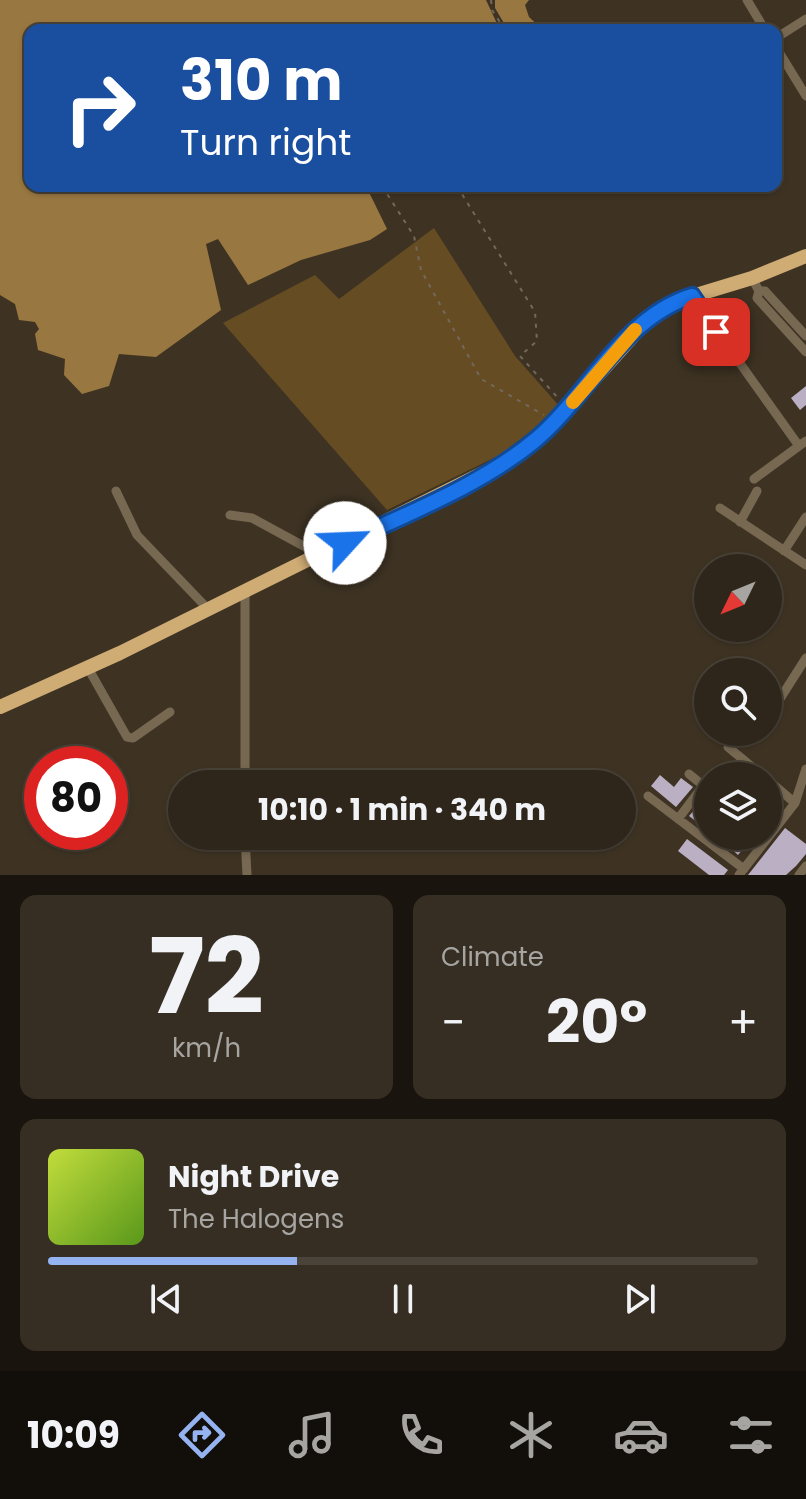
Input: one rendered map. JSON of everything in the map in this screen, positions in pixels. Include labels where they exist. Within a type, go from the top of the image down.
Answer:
[{"type":"highway","points":[[0,707],[88,668],[507,461],[556,422],[634,331],[673,302],[755,284],[806,256]]},
{"type":"street","points":[[747,0],[761,24]]},
{"type":"street","points":[[782,34],[806,19]]},
{"type":"street","points":[[782,55],[803,83],[806,96]]},
{"type":"street","points":[[755,284],[806,336]]},
{"type":"street","points":[[755,284],[757,298],[806,352]]},
{"type":"street","points":[[692,296],[802,443],[754,479]]},
{"type":"street","points":[[116,491],[137,535],[208,609]]},
{"type":"street","points":[[740,522],[757,491]]},
{"type":"street","points":[[720,508],[806,565]]},
{"type":"street","points":[[230,515],[252,518],[320,555]]},
{"type":"street","points":[[784,551],[806,517]]},
{"type":"street","points":[[245,590],[245,770]]},
{"type":"street","points":[[782,696],[806,658]]},
{"type":"street","points":[[88,668],[127,737],[133,738],[170,712]]},
{"type":"street","points":[[728,747],[746,762]]},
{"type":"street","points":[[782,819],[795,803],[806,769]]},
{"type":"street","points":[[689,774],[694,778]]},
{"type":"street","points":[[782,792],[795,803]]},
{"type":"street","points":[[648,796],[741,872],[758,850]]},
{"type":"street","points":[[678,819],[694,801]]},
{"type":"street","points":[[246,850],[247,875]]},
{"type":"street","points":[[799,875],[806,866]]},
{"type":"path","points":[[491,0],[492,10],[501,24]]},
{"type":"path","points":[[386,192],[414,236],[421,270],[481,379],[556,422]]},
{"type":"path","points":[[461,192],[535,312],[537,341],[520,356],[569,407]]},
{"type":"shaded area","points":[[0,0],[486,0],[497,24],[24,24],[24,192],[369,192],[387,229],[370,240],[301,260],[248,285],[218,239],[206,244],[221,310],[156,357],[119,354],[109,386],[82,394],[64,375],[65,359],[38,350],[35,334],[39,329],[35,322],[19,320],[15,304],[0,295]]},
{"type":"shaded area","points":[[495,0],[529,0],[525,5],[529,17],[537,24],[504,24],[495,8]]},
{"type":"shaded area","points":[[434,228],[515,356],[561,408],[500,455],[387,510],[223,323],[315,275],[339,299]]},
{"type":"building","points":[[806,386],[806,405],[800,410],[791,398]]},
{"type":"building","points":[[660,775],[674,787],[681,778],[693,787],[676,807],[651,786]]},
{"type":"building","points":[[785,828],[806,844],[806,854],[786,875],[748,875],[768,850],[782,850],[782,832]]},
{"type":"building","points":[[687,839],[694,844],[694,850],[702,850],[728,870],[724,875],[709,875],[678,851]]},
{"type":"slow traffic","points":[[573,402],[635,330]]},
{"type":"route","points":[[345,543],[507,461],[532,443],[556,422],[634,331],[673,302],[692,296],[716,332]]}]
